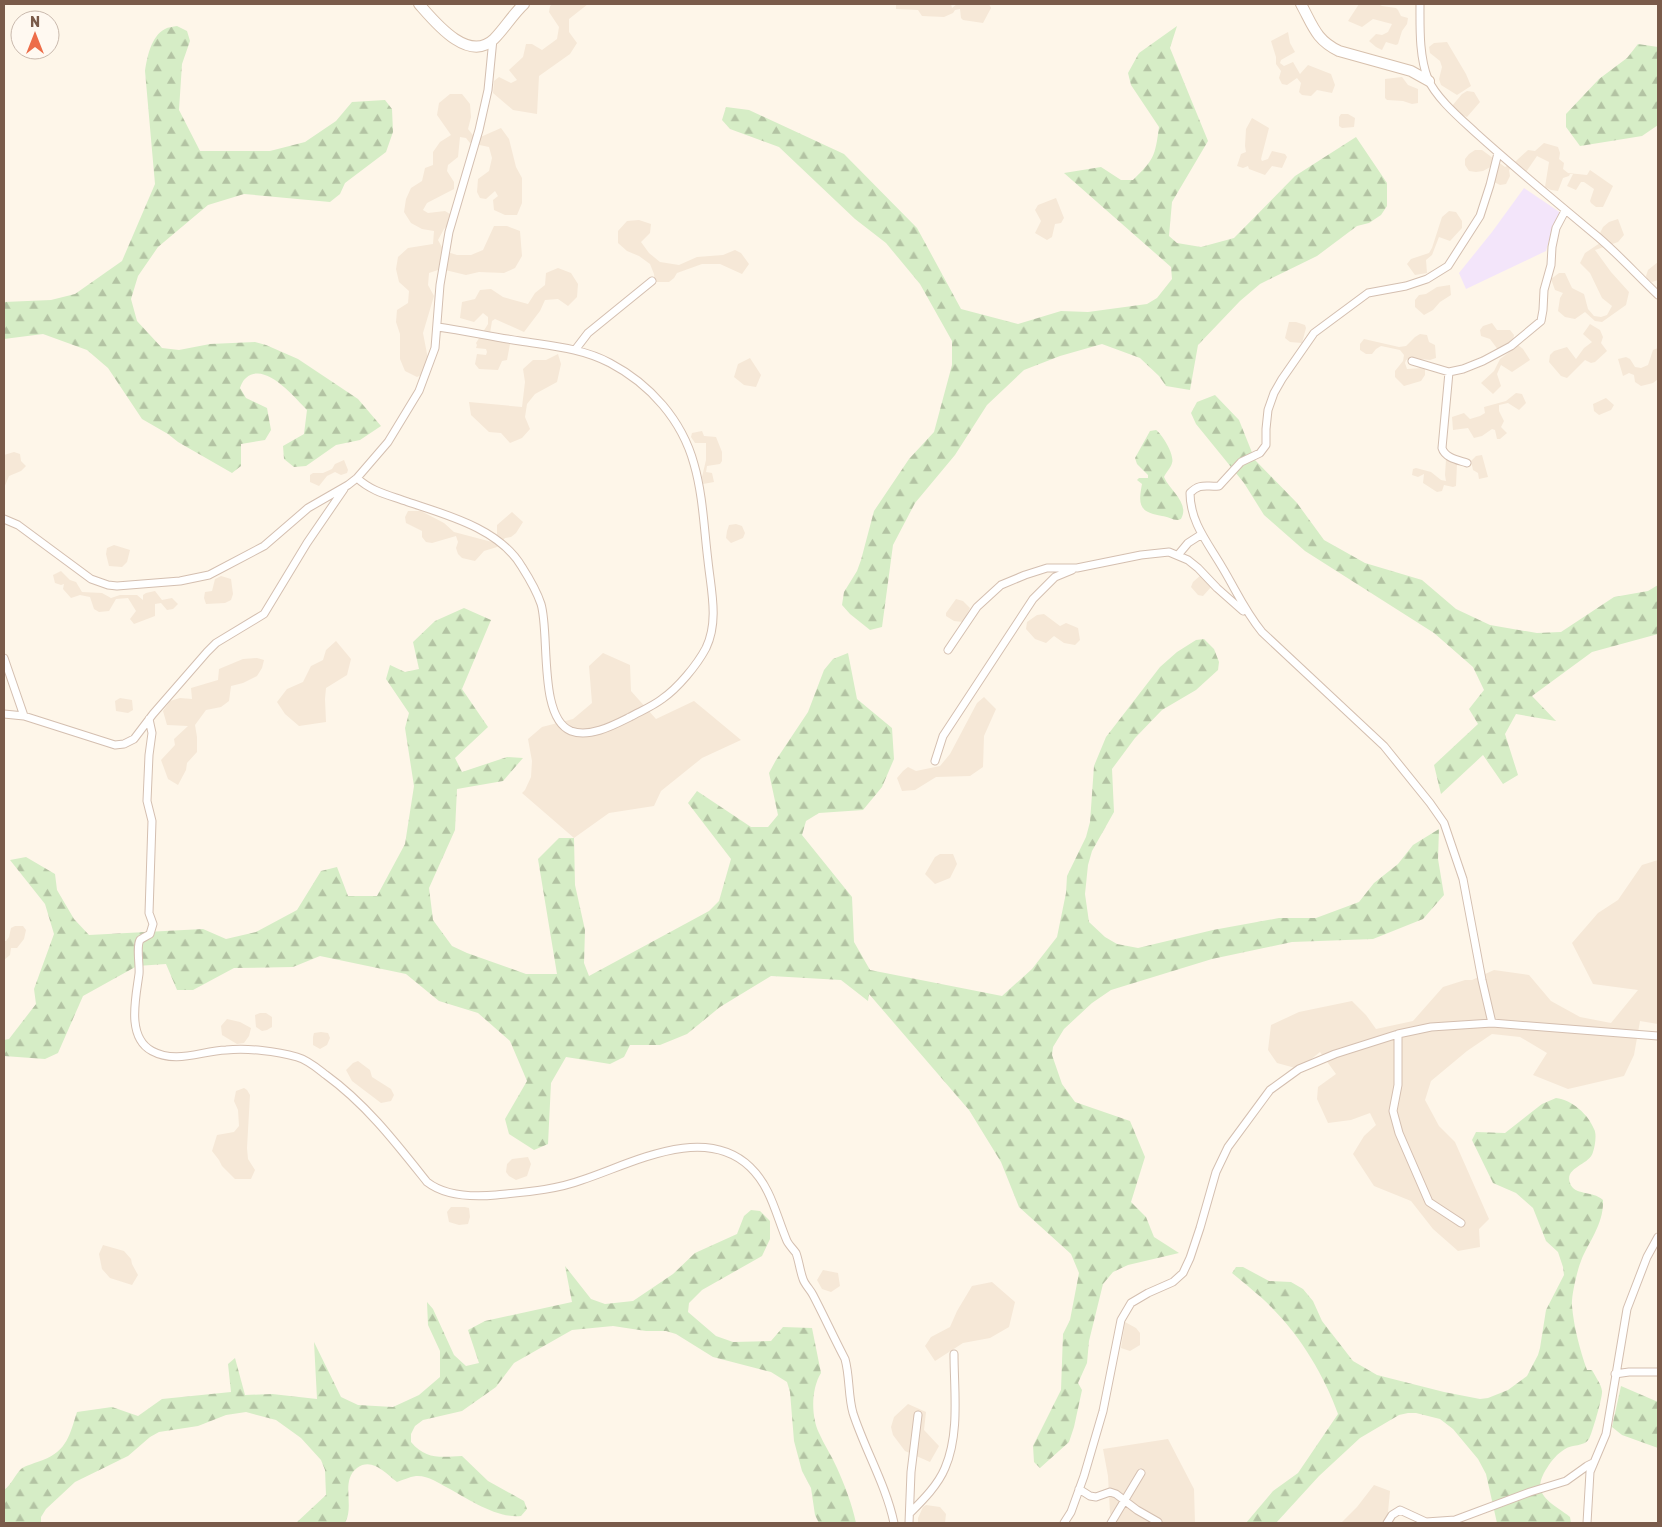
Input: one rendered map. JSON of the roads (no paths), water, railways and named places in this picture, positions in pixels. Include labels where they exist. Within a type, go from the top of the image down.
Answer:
[{"type":"street","points":[[419,4],[448,35],[465,44],[476,46],[485,45],[494,40],[524,4]]},
{"type":"street","points":[[1301,4],[1318,37],[1329,46],[1340,51],[1411,71],[1429,81],[1455,113],[1498,153],[1599,239],[1658,295]]},
{"type":"street","points":[[1420,4],[1422,49],[1429,81]]},
{"type":"street","points":[[4,519],[18,525],[91,579],[102,583],[117,586],[180,581],[209,575],[248,556],[264,546],[289,522],[308,508],[357,478],[388,442],[419,391],[435,348],[440,285],[449,232],[479,130],[488,90],[494,40]]},
{"type":"street","points":[[1249,616],[1195,521],[1190,494],[1196,487],[1219,486],[1241,462],[1260,453],[1266,445],[1268,410],[1274,393],[1314,332],[1368,293],[1406,286],[1427,278],[1448,266],[1480,216],[1498,153]]},
{"type":"street","points":[[1412,361],[1449,372],[1462,370],[1511,346],[1540,321],[1556,228],[1565,211]]},
{"type":"street","points":[[575,350],[588,333],[652,281]]},
{"type":"street","points":[[357,478],[366,486],[379,493],[448,516],[492,535],[509,549],[521,564],[541,605],[550,701],[557,717],[569,730],[584,733],[597,730],[615,724],[663,699],[688,674],[705,648],[712,629],[713,608],[702,503],[694,463],[679,428],[669,411],[654,395],[628,373],[610,362],[575,350],[438,327]]},
{"type":"street","points":[[1449,372],[1442,448],[1443,453],[1447,456],[1467,463]]},
{"type":"street","points":[[4,714],[24,716],[115,745],[124,744],[134,739],[186,674],[216,643],[264,614],[307,543],[348,485]]},
{"type":"street","points":[[1178,555],[1188,542],[1202,534]]},
{"type":"street","points":[[935,761],[943,736],[1033,599],[1055,577],[1077,568],[1141,555],[1169,552],[1178,555],[1198,568],[1384,746],[1444,822],[1463,879],[1492,1023]]},
{"type":"street","points":[[948,650],[977,607],[1001,586],[1047,568],[1077,568]]},
{"type":"street","points":[[4,658],[24,716]]},
{"type":"street","points":[[148,720],[152,733],[148,755],[147,801],[152,821],[149,913],[153,924],[150,934],[141,940],[138,945],[139,974],[134,1010],[137,1031],[144,1045],[152,1051],[175,1057],[226,1050],[272,1052],[298,1057],[312,1064],[336,1082],[376,1120],[427,1182],[433,1186],[462,1194],[478,1196],[552,1188],[581,1181],[652,1154],[681,1150],[716,1149],[737,1158],[749,1166],[769,1194],[788,1243],[795,1253],[803,1280],[845,1359],[852,1410],[894,1523]]},
{"type":"street","points":[[1064,1523],[1071,1512],[1103,1411],[1121,1320],[1131,1303],[1148,1292],[1173,1282],[1183,1273],[1200,1228],[1216,1172],[1228,1147],[1270,1090],[1299,1069],[1335,1054],[1398,1034],[1431,1027],[1492,1023],[1658,1036]]},
{"type":"street","points":[[1398,1034],[1398,1085],[1393,1111],[1399,1134],[1429,1202],[1461,1223]]},
{"type":"street","points":[[1587,1523],[1589,1482],[1593,1463],[1606,1434],[1627,1309],[1647,1257],[1658,1237]]},
{"type":"street","points":[[910,1512],[937,1482],[945,1469],[952,1448],[955,1416],[954,1354]]},
{"type":"street","points":[[1615,1374],[1658,1372]]},
{"type":"street","points":[[909,1523],[911,1472],[918,1416]]},
{"type":"street","points":[[1387,1523],[1392,1515],[1400,1510],[1426,1522],[1455,1520],[1530,1492],[1566,1481],[1593,1463]]},
{"type":"street","points":[[1112,1523],[1141,1473]]},
{"type":"street","points":[[1079,1489],[1090,1496],[1100,1496],[1110,1492],[1158,1522]]}]
